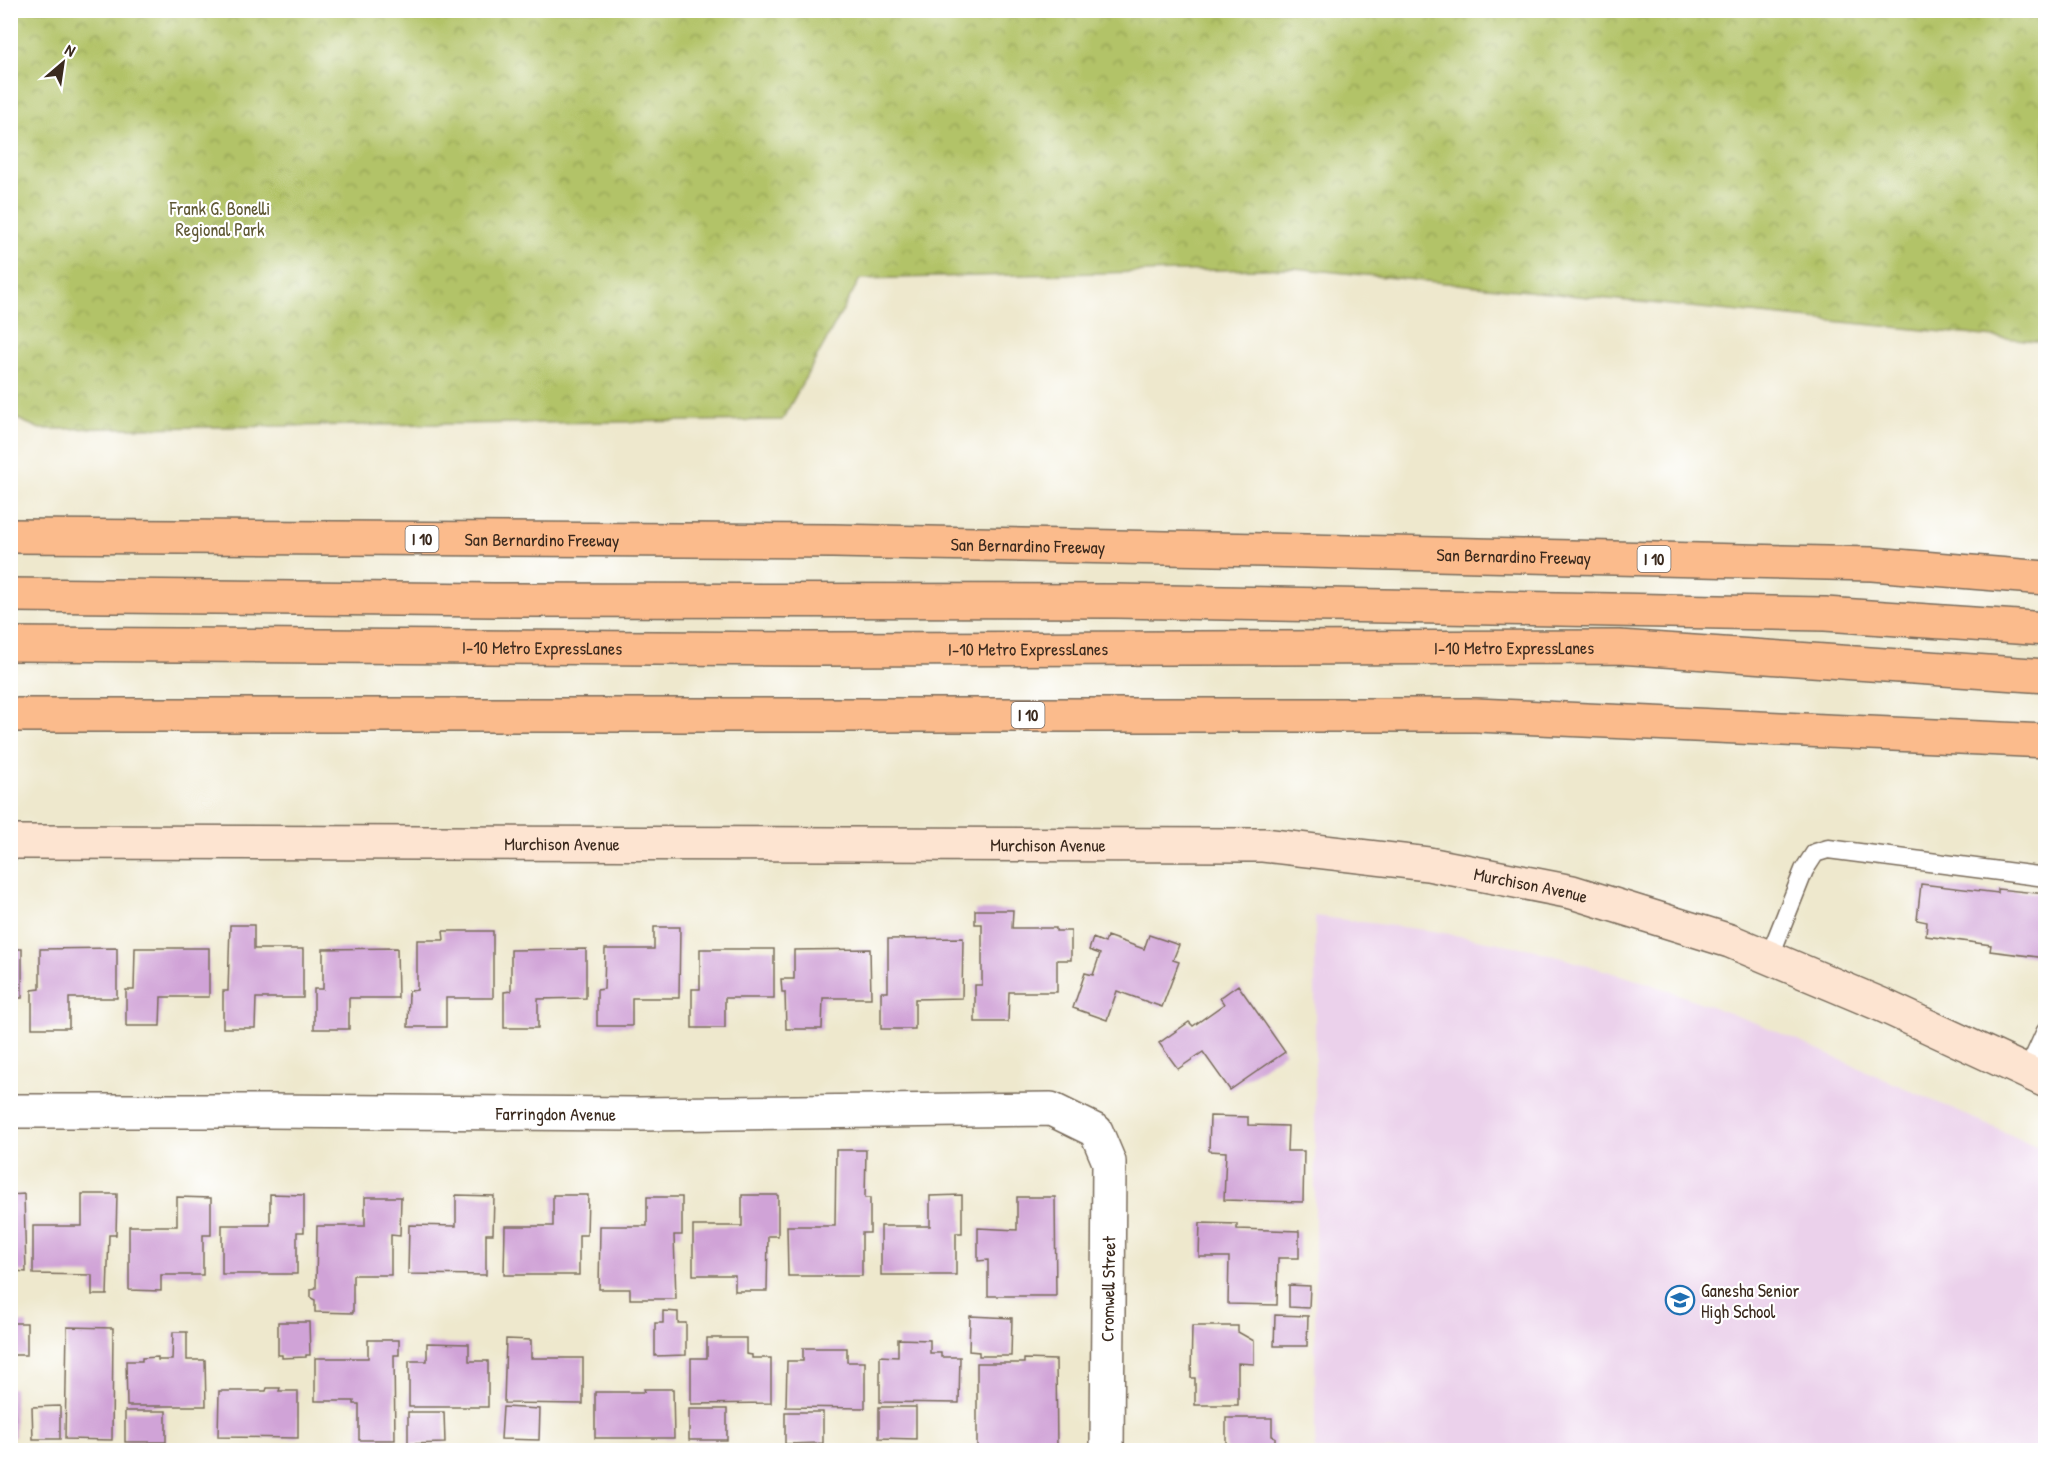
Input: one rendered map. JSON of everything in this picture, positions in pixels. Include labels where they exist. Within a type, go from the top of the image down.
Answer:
[{"type":"highway","name":"San Bernardino Freeway","points":[[10,536],[833,541],[1872,564],[2046,578]]},
{"type":"highway","points":[[10,595],[495,600],[1115,601],[1825,614],[2046,629]]},
{"type":"highway","name":"I-10 Metro ExpressLanes","points":[[10,644],[790,650],[1619,647],[2046,676]]},
{"type":"highway","name":"I 10","points":[[10,715],[1476,715],[2046,741]]},
{"type":"street","name":"Murchison Avenue","points":[[10,842],[1263,845],[1428,864],[1572,892],[1730,941],[1882,1005],[2036,1077]]},
{"type":"street","name":"Farringdon Avenue","points":[[10,1111],[638,1114],[1051,1109],[1096,1131]]},
{"type":"street","name":"Cromwell Street","points":[[1096,1131],[1109,1162],[1107,1450]]},
{"type":"lane","points":[[1769,958],[1804,870],[1815,853],[1828,849],[2046,877]]},
{"type":"lane","points":[[2036,1077],[2046,1030]]},
{"type":"shaded area","name":"Ganesha Senior High School","points":[[1315,916],[1433,931],[1531,949],[1648,983],[1764,1026],[2045,1150],[2045,1450],[1315,1450]]},
{"type":"green space","name":"Frank G. Bonelli Regional Park","points":[[11,10],[2045,11],[2045,342],[1294,268],[860,279],[782,420],[40,429],[11,416]]},
{"type":"building","points":[[1921,884],[1998,893],[1998,889],[2046,894],[2046,958],[1990,951],[1991,945],[1926,936],[1927,922],[1917,920]]},
{"type":"building","points":[[975,910],[1013,910],[1012,928],[1056,928],[1056,931],[1071,931],[1071,960],[1057,960],[1057,992],[1009,992],[1008,1022],[975,1022],[975,985],[982,985],[982,924],[975,924]]},
{"type":"building","points":[[230,925],[254,925],[254,949],[303,949],[303,998],[256,998],[255,1028],[223,1028],[223,991],[228,991]]},
{"type":"building","points":[[654,927],[680,927],[679,998],[632,998],[632,1026],[597,1026],[597,990],[604,989],[605,949],[654,949]]},
{"type":"building","points":[[443,931],[493,931],[493,998],[446,998],[446,1027],[408,1027],[409,991],[417,990],[417,940],[444,940]]},
{"type":"building","points":[[1149,935],[1179,945],[1173,960],[1179,962],[1162,1007],[1117,991],[1107,1020],[1073,1008],[1085,973],[1093,975],[1100,954],[1089,950],[1093,938],[1105,943],[1107,936],[1144,949]]},
{"type":"building","points":[[963,938],[962,998],[915,999],[915,1029],[881,1029],[881,992],[888,992],[888,939]]},
{"type":"building","points":[[117,948],[117,998],[69,998],[69,1028],[32,1028],[32,990],[40,989],[40,949]]},
{"type":"building","points":[[135,948],[209,948],[209,997],[161,997],[160,1026],[126,1026],[126,990],[134,990]]},
{"type":"building","points":[[397,948],[398,998],[349,998],[349,1029],[314,1029],[314,989],[323,989],[323,949]]},
{"type":"building","points":[[10,949],[22,949],[22,998],[10,998]]},
{"type":"building","points":[[586,949],[586,998],[538,999],[538,1028],[504,1028],[504,992],[511,991],[511,950]]},
{"type":"building","points":[[700,949],[774,949],[774,998],[725,998],[725,1028],[692,1028],[692,989],[700,989]]},
{"type":"building","points":[[870,949],[871,998],[823,998],[822,1029],[786,1029],[785,992],[782,992],[781,979],[794,979],[794,950]]},
{"type":"building","points":[[1238,985],[1285,1052],[1230,1090],[1203,1052],[1178,1069],[1159,1043],[1189,1022],[1193,1026],[1224,1004],[1220,998]]},
{"type":"building","points":[[1210,1116],[1248,1117],[1248,1125],[1288,1126],[1287,1151],[1304,1151],[1303,1202],[1224,1200],[1226,1152],[1209,1151]]},
{"type":"building","points":[[836,1150],[866,1150],[865,1198],[870,1198],[870,1233],[862,1233],[862,1276],[788,1276],[787,1226],[835,1226]]},
{"type":"building","points":[[24,1194],[26,1272],[15,1271],[15,1275],[10,1275],[10,1195]]},
{"type":"building","points":[[82,1194],[117,1194],[116,1235],[109,1235],[107,1295],[92,1295],[92,1275],[33,1274],[33,1226],[82,1226]]},
{"type":"building","points":[[270,1194],[304,1195],[304,1232],[297,1232],[297,1274],[222,1274],[222,1225],[270,1225]]},
{"type":"building","points":[[456,1195],[494,1196],[493,1234],[486,1234],[486,1275],[408,1274],[409,1225],[456,1226]]},
{"type":"building","points":[[553,1195],[588,1195],[587,1235],[579,1235],[579,1275],[504,1275],[505,1226],[553,1226]]},
{"type":"building","points":[[742,1195],[778,1195],[778,1236],[768,1236],[767,1291],[735,1291],[735,1275],[693,1275],[693,1226],[742,1226]]},
{"type":"building","points":[[962,1195],[962,1233],[956,1233],[956,1275],[881,1275],[881,1226],[930,1226],[930,1196]]},
{"type":"building","points":[[177,1197],[211,1198],[211,1235],[203,1235],[203,1275],[161,1275],[161,1291],[129,1290],[129,1226],[177,1226]]},
{"type":"building","points":[[365,1197],[401,1197],[400,1236],[391,1235],[391,1275],[353,1275],[353,1313],[315,1312],[315,1300],[311,1298],[311,1289],[316,1288],[317,1226],[365,1226]]},
{"type":"building","points":[[647,1197],[682,1197],[682,1235],[674,1235],[676,1299],[630,1299],[630,1289],[599,1289],[600,1226],[647,1226]]},
{"type":"building","points":[[1017,1197],[1055,1197],[1056,1296],[988,1296],[988,1260],[978,1261],[978,1228],[1017,1230]]},
{"type":"building","points":[[1200,1223],[1237,1224],[1237,1229],[1299,1231],[1299,1258],[1278,1258],[1277,1305],[1228,1304],[1229,1257],[1199,1257]]},
{"type":"building","points":[[1289,1285],[1310,1286],[1309,1308],[1289,1307]]},
{"type":"building","points":[[663,1311],[678,1312],[678,1323],[686,1323],[686,1355],[655,1356],[655,1323],[663,1323]]},
{"type":"building","points":[[1275,1315],[1308,1316],[1307,1346],[1274,1346]]},
{"type":"building","points":[[970,1316],[1012,1318],[1011,1356],[979,1356],[979,1352],[969,1351]]},
{"type":"building","points":[[278,1322],[309,1322],[310,1355],[282,1358],[282,1355],[278,1355]]},
{"type":"building","points":[[10,1323],[27,1323],[27,1355],[10,1355]]},
{"type":"building","points":[[1192,1326],[1238,1326],[1238,1332],[1254,1341],[1254,1364],[1238,1363],[1238,1405],[1195,1405],[1195,1378],[1191,1378]]},
{"type":"building","points":[[67,1327],[113,1328],[112,1440],[65,1439]]},
{"type":"building","points":[[173,1332],[187,1332],[187,1360],[205,1360],[206,1406],[127,1406],[126,1361],[142,1361],[142,1358],[158,1357],[158,1360],[172,1360]]},
{"type":"building","points":[[707,1338],[746,1338],[746,1354],[752,1355],[752,1358],[771,1358],[771,1403],[691,1404],[691,1358],[707,1358]]},
{"type":"building","points":[[506,1339],[531,1340],[531,1358],[583,1358],[583,1404],[504,1403]]},
{"type":"building","points":[[898,1339],[930,1340],[930,1353],[941,1353],[941,1357],[960,1357],[959,1403],[880,1402],[880,1356],[898,1357]]},
{"type":"building","points":[[368,1340],[399,1340],[399,1355],[394,1355],[395,1440],[359,1440],[359,1404],[354,1404],[354,1401],[315,1401],[315,1358],[368,1358]]},
{"type":"building","points":[[427,1343],[469,1344],[469,1361],[488,1361],[488,1407],[409,1407],[409,1361],[427,1361]]},
{"type":"building","points":[[803,1348],[847,1348],[847,1362],[865,1362],[865,1408],[786,1407],[787,1361],[803,1361]]},
{"type":"building","points":[[1024,1359],[1056,1360],[1057,1448],[977,1448],[977,1363],[1024,1363]]},
{"type":"building","points":[[10,1388],[14,1388],[15,1437],[10,1437]]},
{"type":"building","points":[[267,1388],[280,1388],[279,1391],[298,1391],[298,1438],[218,1437],[219,1391],[266,1391]]},
{"type":"building","points":[[644,1389],[673,1389],[674,1438],[595,1438],[595,1392],[645,1392]]},
{"type":"building","points":[[60,1406],[60,1439],[33,1439],[32,1407]]},
{"type":"building","points":[[503,1407],[540,1409],[539,1440],[501,1439]]},
{"type":"building","points":[[879,1407],[916,1407],[916,1439],[879,1438]]},
{"type":"building","points":[[689,1409],[727,1409],[727,1440],[689,1440]]},
{"type":"building","points":[[125,1411],[166,1411],[166,1442],[125,1442]]},
{"type":"building","points":[[408,1412],[444,1412],[445,1443],[408,1444]]},
{"type":"building","points":[[785,1412],[823,1412],[823,1443],[785,1444]]},
{"type":"building","points":[[1226,1418],[1272,1418],[1275,1450],[1226,1450]]},
{"type":"place","name":"Ganesha Senior High School","points":[[1680,1300]]}]
